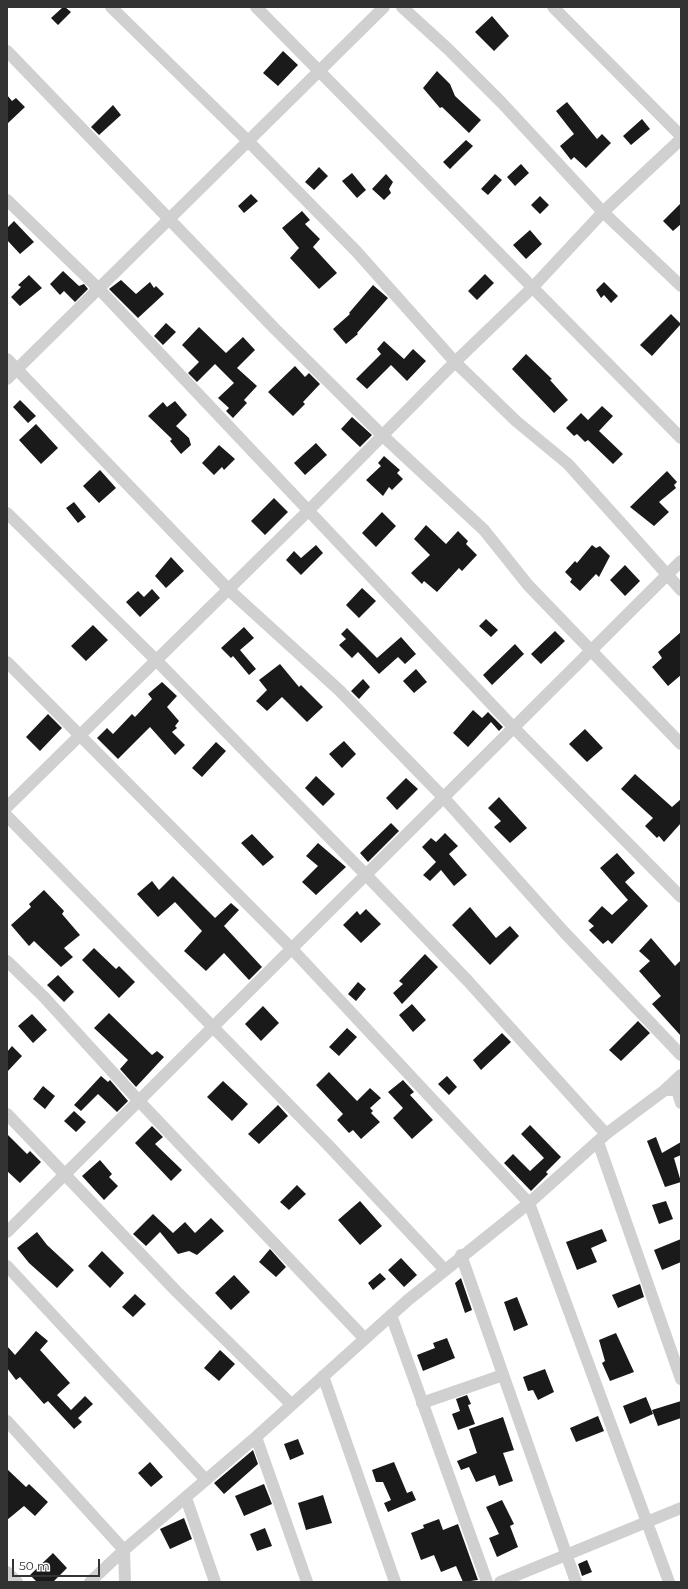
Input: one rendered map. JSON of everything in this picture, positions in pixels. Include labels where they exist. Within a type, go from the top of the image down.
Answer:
[{"type":"street","points":[[111,7],[248,141],[356,251],[455,362],[516,421],[568,464],[681,590]]},
{"type":"street","points":[[256,7],[681,438]]},
{"type":"street","points":[[7,379],[384,7]]},
{"type":"street","points":[[402,7],[448,49],[501,102],[603,212],[681,286]]},
{"type":"street","points":[[7,807],[229,590],[455,362],[533,287],[603,212],[681,137],[553,7]]},
{"type":"street","points":[[7,51],[169,220],[382,435],[484,530],[528,584],[681,744]]},
{"type":"street","points":[[7,200],[99,289],[514,728],[681,897]]},
{"type":"street","points":[[7,358],[229,590],[339,690],[444,798],[564,932],[681,1055]]},
{"type":"street","points":[[7,513],[157,661],[473,986],[602,1138],[681,1379]]},
{"type":"street","points":[[7,1232],[213,1026],[367,876],[681,561]]},
{"type":"street","points":[[7,662],[292,949],[529,1203],[586,1362],[647,1522],[668,1582]]},
{"type":"street","points":[[7,816],[213,1026],[445,1270]]},
{"type":"street","points":[[7,961],[44,997],[139,1101],[365,1339]]},
{"type":"street","points":[[90,1582],[124,1550],[256,1437],[391,1315],[461,1256],[529,1203],[602,1138],[674,1090],[681,1075]]},
{"type":"street","points":[[674,1090],[681,1103]]},
{"type":"street","points":[[7,1114],[177,1292],[291,1404]]},
{"type":"street","points":[[461,1256],[576,1582]]},
{"type":"street","points":[[7,1266],[206,1480]]},
{"type":"street","points":[[391,1315],[487,1582]]},
{"type":"street","points":[[422,1403],[503,1375]]},
{"type":"street","points":[[323,1376],[395,1582]]},
{"type":"street","points":[[7,1421],[124,1550],[125,1582]]},
{"type":"street","points":[[256,1437],[307,1582]]},
{"type":"street","points":[[186,1498],[215,1582]]},
{"type":"street","points":[[500,1582],[681,1508]]},
{"type":"street","points":[[7,1572],[17,1582]]},
{"type":"building","points":[[63,7],[71,12],[58,25],[51,18]]},
{"type":"building","points":[[492,16],[509,36],[494,51],[475,32]]},
{"type":"building","points":[[283,51],[298,65],[278,86],[263,73]]},
{"type":"building","points":[[437,71],[450,84],[455,96],[481,120],[469,133],[442,107],[440,108],[423,88]]},
{"type":"building","points":[[7,95],[12,101],[16,98],[25,107],[7,124]]},
{"type":"building","points":[[567,102],[597,139],[602,134],[611,143],[586,168],[574,157],[571,160],[560,146],[574,134],[556,111]]},
{"type":"building","points":[[113,105],[121,115],[99,135],[91,127]]},
{"type":"building","points":[[642,119],[650,129],[631,145],[623,136]]},
{"type":"building","points":[[466,140],[473,146],[450,169],[443,162]]},
{"type":"building","points":[[521,164],[529,173],[515,186],[507,177]]},
{"type":"building","points":[[319,167],[328,176],[314,190],[305,182]]},
{"type":"building","points":[[352,173],[366,190],[357,198],[342,181]]},
{"type":"building","points":[[386,174],[393,182],[389,189],[391,193],[384,200],[372,189]]},
{"type":"building","points":[[495,174],[502,180],[488,195],[481,189]]},
{"type":"building","points":[[251,194],[258,201],[244,213],[238,206]]},
{"type":"building","points":[[540,196],[549,205],[540,214],[531,205]]},
{"type":"building","points":[[681,203],[681,224],[673,231],[663,221]]},
{"type":"building","points":[[302,211],[310,220],[305,224],[320,239],[313,247],[337,273],[319,289],[290,258],[299,248],[282,228]]},
{"type":"building","points":[[14,221],[34,242],[20,254],[7,240],[7,228]]},
{"type":"building","points":[[530,230],[542,244],[526,259],[513,245]]},
{"type":"building","points":[[63,271],[79,286],[84,284],[88,289],[75,302],[64,291],[60,295],[50,284]]},
{"type":"building","points":[[485,274],[494,283],[477,300],[468,291]]},
{"type":"building","points":[[29,275],[42,288],[20,306],[11,297],[21,287],[18,285]]},
{"type":"building","points":[[121,280],[136,294],[150,282],[154,288],[156,286],[164,294],[138,318],[109,289]]},
{"type":"building","points":[[604,282],[618,296],[611,303],[604,295],[601,298],[596,290]]},
{"type":"building","points":[[373,285],[388,298],[357,333],[358,334],[346,344],[333,329],[350,314],[349,313]]},
{"type":"building","points":[[671,314],[681,324],[652,356],[640,345]]},
{"type":"building","points":[[166,323],[176,332],[163,345],[154,336]]},
{"type":"building","points":[[199,327],[226,353],[243,337],[255,350],[237,368],[257,386],[244,400],[247,403],[233,418],[226,411],[229,408],[218,398],[234,383],[215,364],[197,382],[188,373],[199,362],[182,345]]},
{"type":"building","points":[[384,341],[404,359],[413,349],[426,361],[407,381],[391,365],[367,389],[356,379],[381,354],[377,349]]},
{"type":"building","points":[[526,354],[552,379],[550,380],[568,400],[554,413],[512,369]]},
{"type":"building","points":[[295,366],[305,377],[309,373],[320,384],[303,402],[305,404],[293,416],[268,392]]},
{"type":"building","points":[[20,400],[36,416],[28,423],[13,407]]},
{"type":"building","points":[[175,401],[187,415],[176,426],[189,438],[191,445],[181,454],[170,441],[172,439],[148,416],[163,402],[167,407]]},
{"type":"building","points":[[602,406],[613,416],[599,431],[623,454],[613,464],[588,440],[585,442],[577,434],[574,436],[566,428],[581,413],[588,420]]},
{"type":"building","points":[[352,417],[372,435],[360,447],[341,429]]},
{"type":"building","points":[[36,424],[58,448],[41,464],[19,440]]},
{"type":"building","points":[[316,443],[327,455],[305,475],[294,463]]},
{"type":"building","points":[[219,445],[235,459],[224,470],[222,467],[214,475],[202,463]]},
{"type":"building","points":[[384,456],[400,470],[397,473],[403,479],[392,490],[389,487],[383,496],[366,480],[381,466],[378,463]]},
{"type":"building","points":[[100,470],[116,488],[99,503],[83,486]]},
{"type":"building","points":[[667,471],[677,482],[674,485],[676,488],[659,502],[669,512],[654,526],[630,507]]},
{"type":"building","points":[[274,498],[288,512],[265,535],[251,521]]},
{"type":"building","points":[[74,502],[86,517],[78,523],[66,508]]},
{"type":"building","points":[[382,512],[396,526],[376,547],[362,533]]},
{"type":"building","points":[[426,525],[446,544],[458,531],[468,541],[466,544],[477,555],[462,571],[459,568],[437,592],[424,581],[422,584],[411,573],[430,555],[414,539]]},
{"type":"building","points":[[316,545],[323,553],[301,575],[286,560],[294,551],[301,558]]},
{"type":"building","points":[[592,545],[596,548],[600,546],[610,556],[599,577],[596,574],[580,591],[570,582],[572,579],[565,572],[575,561],[577,563]]},
{"type":"building","points":[[171,557],[184,571],[166,588],[155,576]]},
{"type":"building","points":[[625,565],[640,581],[625,596],[610,580]]},
{"type":"building","points":[[362,588],[376,601],[359,618],[346,605]]},
{"type":"building","points":[[152,589],[160,598],[140,617],[126,602],[138,591],[144,597]]},
{"type":"building","points":[[486,619],[498,630],[491,637],[479,626]]},
{"type":"building","points":[[93,625],[108,640],[86,661],[71,646]]},
{"type":"building","points":[[244,627],[254,638],[240,650],[256,669],[249,675],[233,656],[231,658],[221,648]]},
{"type":"building","points":[[347,628],[377,658],[401,637],[416,654],[405,664],[398,657],[379,674],[358,652],[352,658],[339,645],[346,639],[341,634]]},
{"type":"building","points":[[555,631],[565,641],[541,664],[531,654]]},
{"type":"building","points":[[681,632],[681,675],[668,686],[652,667],[662,658],[658,652]]},
{"type":"building","points":[[515,644],[524,654],[492,685],[483,675]]},
{"type":"building","points":[[280,664],[299,687],[301,685],[323,707],[307,722],[282,697],[267,711],[256,701],[267,690],[259,680]]},
{"type":"building","points":[[416,669],[427,682],[414,693],[403,681]]},
{"type":"building","points":[[363,679],[370,687],[359,699],[351,691]]},
{"type":"building","points":[[162,682],[177,696],[167,707],[179,721],[175,726],[177,728],[172,732],[185,745],[175,755],[150,727],[118,759],[97,738],[107,728],[113,734],[132,714],[135,717],[152,699],[148,694]]},
{"type":"building","points":[[473,710],[482,718],[488,712],[503,727],[499,731],[491,722],[468,747],[453,733]]},
{"type":"building","points":[[48,714],[62,728],[40,751],[26,737]]},
{"type":"building","points":[[585,729],[603,748],[587,762],[569,744]]},
{"type":"building","points":[[344,741],[356,754],[342,768],[329,754]]},
{"type":"building","points":[[216,742],[226,751],[202,777],[192,768]]},
{"type":"building","points":[[635,774],[672,807],[681,799],[681,823],[664,842],[659,836],[657,838],[645,826],[653,818],[621,789]]},
{"type":"building","points":[[316,776],[335,794],[323,806],[305,788]]},
{"type":"building","points":[[406,778],[418,789],[397,810],[386,798]]},
{"type":"building","points":[[499,797],[527,828],[510,843],[494,827],[501,821],[488,808]]},
{"type":"building","points":[[391,823],[399,831],[368,862],[360,853]]},
{"type":"building","points":[[445,833],[458,846],[449,854],[467,875],[454,886],[441,870],[430,881],[423,875],[436,862],[422,847],[431,838],[436,842]]},
{"type":"building","points":[[252,834],[274,857],[263,866],[241,843]]},
{"type":"building","points":[[318,843],[346,867],[316,895],[302,882],[318,866],[306,856]]},
{"type":"building","points":[[617,853],[635,873],[625,882],[648,906],[612,944],[608,940],[603,944],[589,930],[594,926],[588,921],[602,906],[612,915],[628,900],[600,868]]},
{"type":"building","points":[[173,876],[215,918],[231,903],[239,910],[224,926],[262,967],[249,980],[224,953],[206,971],[184,951],[202,931],[175,902],[158,917],[137,894],[152,881],[159,890]]},
{"type":"building","points":[[44,890],[64,911],[62,914],[80,935],[64,948],[73,957],[61,967],[34,941],[29,946],[11,925],[31,907],[29,904]]},
{"type":"building","points":[[470,907],[496,938],[510,926],[519,936],[490,965],[452,925]]},
{"type":"building","points":[[366,909],[381,924],[361,943],[343,925],[357,911],[360,915]]},
{"type":"building","points":[[651,938],[675,966],[681,960],[681,1036],[652,1004],[661,996],[639,971],[650,961],[639,951]]},
{"type":"building","points":[[94,948],[116,969],[119,966],[135,982],[119,998],[82,960]]},
{"type":"building","points":[[425,954],[438,967],[402,1004],[393,993],[403,984],[399,981]]},
{"type":"building","points":[[58,975],[74,992],[64,1002],[47,985]]},
{"type":"building","points":[[358,982],[366,989],[356,1001],[348,994]]},
{"type":"building","points":[[412,1004],[426,1020],[413,1032],[399,1015]]},
{"type":"building","points":[[263,1006],[279,1023],[261,1041],[245,1024]]},
{"type":"building","points":[[109,1013],[152,1055],[157,1051],[164,1057],[136,1087],[120,1069],[128,1060],[94,1028]]},
{"type":"building","points":[[32,1014],[47,1030],[33,1043],[18,1026]]},
{"type":"building","points":[[638,1021],[650,1033],[621,1061],[609,1050]]},
{"type":"building","points":[[347,1028],[357,1037],[339,1056],[329,1047]]},
{"type":"building","points":[[502,1033],[511,1042],[481,1070],[473,1060]]},
{"type":"building","points":[[12,1046],[22,1056],[7,1072],[7,1052]]},
{"type":"building","points":[[329,1072],[357,1101],[370,1088],[381,1098],[370,1108],[373,1111],[371,1113],[380,1122],[361,1139],[353,1130],[349,1133],[337,1120],[343,1114],[316,1085]]},
{"type":"building","points":[[101,1076],[108,1082],[110,1080],[128,1101],[117,1112],[98,1094],[81,1111],[74,1105]]},
{"type":"building","points":[[447,1076],[457,1087],[449,1095],[438,1084]]},
{"type":"building","points":[[403,1080],[414,1092],[410,1095],[433,1120],[412,1139],[393,1118],[403,1108],[388,1092]]},
{"type":"building","points":[[223,1081],[248,1104],[232,1121],[207,1097]]},
{"type":"building","points":[[43,1086],[55,1096],[45,1109],[33,1099]]},
{"type":"building","points":[[278,1105],[288,1116],[259,1144],[248,1134]]},
{"type":"building","points":[[74,1111],[86,1122],[76,1132],[64,1121]]},
{"type":"building","points":[[530,1125],[561,1157],[546,1172],[548,1174],[531,1191],[504,1163],[513,1154],[530,1171],[544,1158],[521,1134]]},
{"type":"building","points":[[152,1126],[163,1137],[155,1144],[182,1170],[171,1181],[135,1143]]},
{"type":"building","points":[[7,1134],[27,1154],[30,1151],[41,1162],[20,1183],[7,1171]]},
{"type":"building","points":[[656,1137],[662,1153],[681,1142],[681,1155],[674,1158],[681,1182],[665,1187],[647,1141]]},
{"type":"building","points":[[100,1160],[112,1174],[109,1177],[118,1186],[104,1200],[82,1176]]},
{"type":"building","points":[[297,1185],[306,1194],[289,1210],[280,1202]]},
{"type":"building","points":[[360,1201],[382,1226],[360,1245],[338,1220]]},
{"type":"building","points":[[666,1201],[673,1219],[659,1224],[652,1205]]},
{"type":"building","points":[[153,1214],[173,1233],[185,1222],[195,1233],[211,1218],[224,1231],[197,1255],[189,1251],[178,1254],[160,1232],[146,1246],[133,1234]]},
{"type":"building","points":[[602,1229],[607,1241],[591,1248],[597,1262],[577,1270],[566,1242]]},
{"type":"building","points":[[37,1232],[47,1245],[74,1270],[57,1288],[29,1263],[17,1248]]},
{"type":"building","points":[[681,1239],[681,1262],[662,1270],[654,1250]]},
{"type":"building","points":[[270,1249],[286,1267],[276,1277],[259,1262]]},
{"type":"building","points":[[102,1251],[124,1273],[110,1288],[88,1266]]},
{"type":"building","points":[[401,1258],[417,1275],[404,1287],[388,1270]]},
{"type":"building","points":[[380,1273],[386,1279],[373,1290],[368,1283]]},
{"type":"building","points":[[234,1275],[250,1292],[231,1310],[215,1293]]},
{"type":"building","points":[[461,1278],[472,1310],[465,1313],[455,1283]]},
{"type":"building","points":[[640,1284],[644,1297],[618,1308],[612,1295]]},
{"type":"building","points":[[135,1294],[146,1304],[133,1317],[122,1307]]},
{"type":"building","points":[[517,1297],[528,1325],[514,1331],[504,1302]]},
{"type":"building","points":[[36,1331],[48,1341],[40,1350],[70,1383],[57,1395],[71,1410],[85,1396],[93,1404],[78,1418],[82,1422],[74,1429],[48,1401],[44,1404],[20,1377],[16,1380],[7,1368],[7,1346],[15,1355]]},
{"type":"building","points":[[616,1333],[634,1372],[610,1381],[602,1363],[605,1361],[599,1340]]},
{"type":"building","points":[[447,1338],[455,1358],[423,1371],[417,1355],[435,1348],[433,1343]]},
{"type":"building","points":[[220,1350],[235,1364],[219,1381],[204,1368]]},
{"type":"building","points":[[545,1369],[554,1392],[538,1400],[533,1390],[528,1391],[523,1377]]},
{"type":"building","points":[[467,1395],[471,1404],[468,1405],[475,1424],[458,1430],[452,1414],[460,1411],[456,1399]]},
{"type":"building","points":[[646,1397],[653,1414],[630,1424],[623,1406]]},
{"type":"building","points":[[681,1401],[681,1418],[658,1426],[652,1410]]},
{"type":"building","points":[[598,1416],[604,1431],[576,1442],[570,1428]]},
{"type":"building","points":[[503,1417],[514,1450],[503,1453],[513,1481],[499,1486],[495,1475],[476,1482],[469,1467],[461,1470],[457,1461],[477,1453],[469,1429]]},
{"type":"building","points":[[298,1439],[304,1454],[290,1460],[284,1444]]},
{"type":"building","points":[[253,1450],[258,1464],[224,1494],[214,1483]]},
{"type":"building","points":[[150,1462],[163,1477],[151,1487],[138,1473]]},
{"type":"building","points":[[394,1462],[407,1493],[412,1491],[416,1500],[388,1512],[384,1503],[391,1500],[383,1482],[376,1482],[372,1470]]},
{"type":"building","points":[[7,1469],[26,1487],[29,1484],[48,1502],[35,1516],[24,1506],[7,1520]]},
{"type":"building","points":[[264,1484],[272,1504],[244,1516],[235,1496]]},
{"type":"building","points":[[323,1495],[332,1523],[306,1530],[298,1503]]},
{"type":"building","points":[[502,1500],[514,1524],[510,1526],[518,1547],[497,1557],[489,1538],[499,1534],[486,1507]]},
{"type":"building","points":[[184,1518],[192,1539],[170,1549],[160,1529]]},
{"type":"building","points":[[439,1519],[443,1530],[458,1524],[478,1580],[463,1582],[456,1566],[441,1572],[434,1555],[421,1560],[411,1533],[424,1528],[423,1525]]},
{"type":"building","points":[[265,1528],[272,1546],[257,1551],[250,1534]]},
{"type":"building","points":[[53,1553],[67,1568],[53,1582],[37,1582],[30,1575]]},
{"type":"building","points":[[587,1560],[592,1572],[582,1576],[578,1564]]}]
